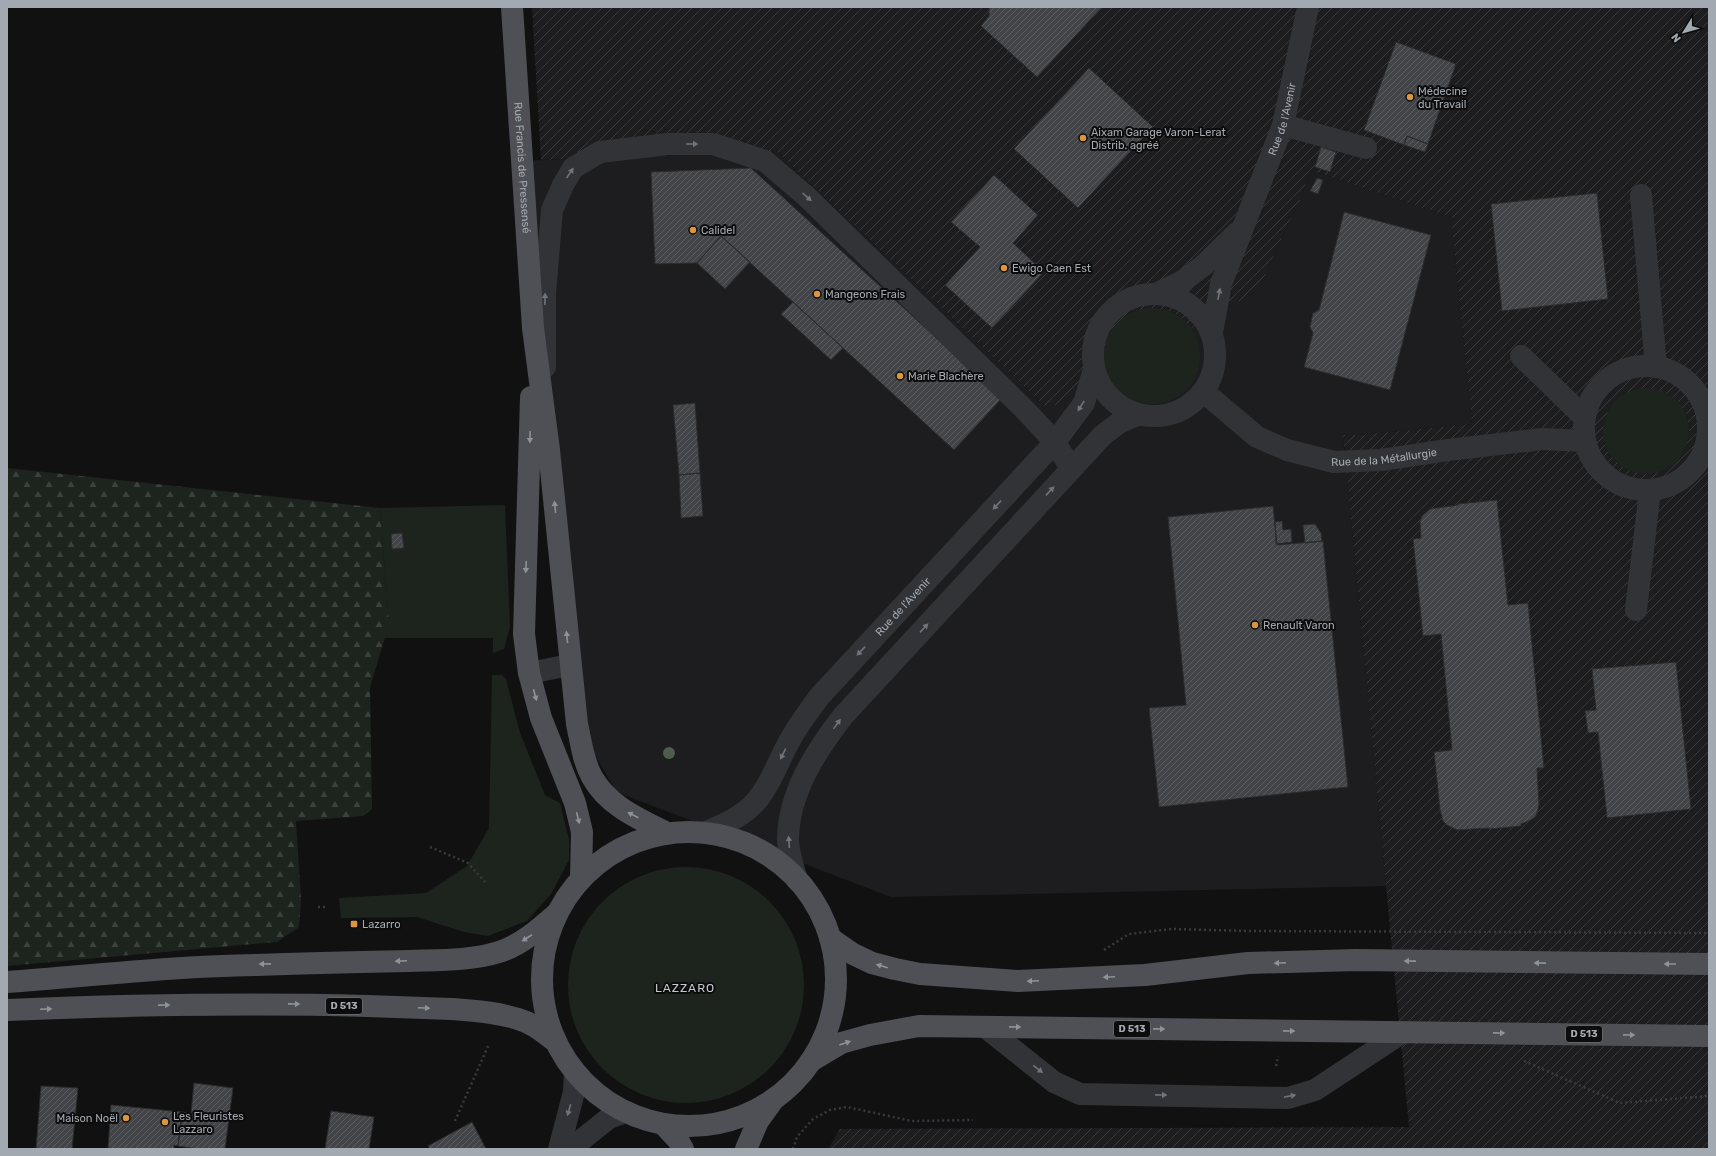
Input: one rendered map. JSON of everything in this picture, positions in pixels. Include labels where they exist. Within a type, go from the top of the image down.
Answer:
[{"type":"main road","name":"Rue Francis de Pressensé","points":[[512,7],[532,328]]},
{"type":"main road","points":[[532,328],[549,450],[577,724],[585,759],[592,777],[604,794],[620,809],[667,833]]},
{"type":"main road","points":[[532,328],[524,634],[529,673],[541,718],[575,803],[582,832],[581,879]]},
{"type":"main road","points":[[7,982],[201,966],[398,961],[480,956],[500,952],[526,939],[557,913],[581,879],[606,857],[635,842],[667,833],[704,833],[725,836],[752,846],[782,865],[797,880],[817,907],[830,938],[836,969],[834,1002],[826,1033],[811,1061],[794,1082],[774,1099],[749,1114],[721,1123],[692,1126],[662,1124],[626,1112],[607,1101],[574,1072],[556,1042],[545,1011],[542,977],[546,944],[557,913]]},
{"type":"main road","points":[[830,938],[853,954],[872,963],[895,969],[920,974],[1018,981],[1145,975],[1248,963],[1356,960],[1709,964]]},
{"type":"main road","name":"D 513","points":[[7,1010],[125,1006],[275,1004],[491,1012],[517,1018],[533,1025],[556,1042]]},
{"type":"main road","name":"D 513","points":[[811,1061],[841,1043],[870,1035],[919,1026],[1709,1036]]},
{"type":"main road","points":[[746,1149],[758,1121],[774,1099]]},
{"type":"main road","points":[[662,1124],[678,1140],[683,1149]]},
{"type":"street","name":"Rue de l'Avenir","points":[[1212,332],[1221,284],[1283,125],[1308,7]]},
{"type":"street","points":[[1283,125],[1366,148]]},
{"type":"street","points":[[545,422],[545,294],[552,210],[563,185],[573,168],[600,152],[668,144],[713,144],[765,161],[806,196],[1024,409],[1055,442],[1071,469]]},
{"type":"street","points":[[1641,196],[1656,367]]},
{"type":"street","name":"Rue de l'Avenir","points":[[1158,293],[1183,281],[1204,265],[1243,227]]},
{"type":"street","points":[[1158,293],[1180,299],[1199,312],[1212,332],[1216,363],[1204,392],[1185,409],[1162,417],[1137,415],[1109,398],[1094,369],[1094,340],[1107,315],[1130,298],[1158,293]]},
{"type":"street","points":[[1521,356],[1585,418]]},
{"type":"street","points":[[1637,366],[1656,367],[1674,373],[1690,384],[1701,400],[1708,419],[1704,462],[1669,486],[1650,490],[1632,488],[1615,482],[1602,471],[1591,457],[1585,441],[1585,418],[1591,399],[1602,383],[1618,372],[1637,366]]},
{"type":"street","name":"Rue de l'Avenir","points":[[704,833],[743,813],[758,800],[772,776],[790,739],[819,696],[1055,442],[1084,403],[1094,369]]},
{"type":"street","name":"Rue de la Métallurgie","points":[[1204,392],[1257,437],[1286,450],[1334,462],[1380,460],[1542,439],[1585,441]]},
{"type":"street","points":[[797,880],[791,861],[788,839],[792,814],[799,787],[812,762],[843,716],[1102,435],[1119,423],[1137,415]]},
{"type":"street","points":[[1636,610],[1650,490]]},
{"type":"street","points":[[529,673],[570,665]]},
{"type":"street","points":[[986,1027],[1054,1082],[1080,1094],[1288,1098],[1315,1090],[1403,1032]]},
{"type":"street","points":[[559,1149],[574,1092],[574,1072]]},
{"type":"street","points":[[570,1149],[609,1118],[626,1112]]},
{"type":"path","points":[[430,847],[468,863],[485,882]]},
{"type":"path","points":[[318,907],[327,907]]},
{"type":"path","points":[[455,1121],[489,1044]]},
{"type":"path","points":[[1518,1058],[1620,1102],[1709,1096]]},
{"type":"path","points":[[793,1149],[797,1137],[813,1120],[830,1110],[847,1107],[912,1121],[973,1120]]},
{"type":"shaded area","points":[[532,7],[1709,7],[1709,1149],[828,1149],[840,1129],[1409,1127],[1343,435],[1359,435],[1472,424],[1452,229],[1453,218],[1310,170],[1301,198],[1259,290],[1048,409],[776,151],[541,160]]},
{"type":"shaded area","points":[[776,151],[1048,409],[1259,290],[1301,198],[1310,170],[1453,218],[1452,229],[1472,424],[1359,435],[1343,435],[1386,886],[891,897],[616,792],[589,744],[520,161]]},
{"type":"green space","points":[[1152,308],[1170,311],[1186,322],[1197,338],[1200,356],[1197,374],[1186,390],[1170,401],[1152,404],[1134,401],[1118,390],[1107,374],[1104,356],[1107,338],[1118,322],[1134,311]]},
{"type":"green space","points":[[1638,388],[1654,388],[1663,391],[1677,400],[1686,414],[1689,423],[1689,439],[1686,448],[1677,462],[1663,471],[1654,474],[1638,474],[1622,467],[1615,462],[1610,455],[1603,439],[1603,423],[1610,407],[1615,400],[1622,395]]},
{"type":"green space","points":[[7,468],[380,508],[389,624],[370,687],[372,809],[363,816],[296,821],[301,900],[299,927],[277,942],[7,966]]},
{"type":"green space","points":[[505,505],[510,627],[504,649],[493,653],[493,638],[384,638],[389,624],[380,508]]},
{"type":"green space","points":[[492,675],[502,675],[506,679],[520,733],[545,795],[560,803],[569,839],[569,860],[551,894],[527,921],[488,936],[464,932],[417,917],[341,918],[339,898],[426,893],[467,866],[489,828]]},
{"type":"green space","points":[[674,867],[698,867],[720,872],[742,881],[761,893],[770,901],[784,919],[795,940],[802,962],[804,985],[802,1008],[795,1030],[784,1051],[770,1069],[761,1077],[742,1089],[720,1098],[698,1103],[674,1103],[652,1098],[630,1089],[611,1077],[594,1060],[582,1041],[573,1019],[568,997],[568,973],[573,951],[582,929],[594,910],[611,893],[630,881],[652,872]]},
{"type":"building","points":[[989,7],[1102,7],[1037,77],[981,26],[989,16]]},
{"type":"building","name":"Médecine du Travail","points":[[1396,42],[1456,64],[1428,144],[1407,136],[1404,145],[1364,130]]},
{"type":"building","name":"Aixam Garage Varon-Lerat Distrib. agréé","points":[[1089,68],[1153,127],[1078,208],[1014,149]]},
{"type":"building","points":[[1407,136],[1428,144],[1425,152],[1404,145]]},
{"type":"building","points":[[1321,147],[1336,152],[1330,172],[1315,167]]},
{"type":"building","points":[[751,168],[1002,398],[954,450],[721,236],[697,263],[655,264],[651,172]]},
{"type":"building","points":[[994,175],[1038,215],[1013,243],[1044,272],[992,328],[945,285],[980,247],[951,222]]},
{"type":"building","points":[[1317,178],[1323,180],[1318,194],[1310,191]]},
{"type":"building","points":[[1597,193],[1608,299],[1502,311],[1491,204]]},
{"type":"building","points":[[1344,212],[1431,235],[1390,390],[1304,367],[1313,333],[1310,327],[1313,313],[1319,310]]},
{"type":"building","points":[[721,236],[750,262],[725,289],[697,263]]},
{"type":"building","points":[[793,302],[843,348],[831,360],[781,314]]},
{"type":"building","points":[[695,403],[700,473],[679,475],[673,405]]},
{"type":"building","points":[[700,473],[703,516],[681,518],[679,475]]},
{"type":"building","points":[[1497,500],[1508,605],[1528,603],[1544,768],[1537,768],[1539,805],[1536,816],[1531,820],[1521,824],[1521,826],[1457,830],[1447,825],[1443,821],[1440,810],[1434,752],[1452,750],[1441,634],[1423,636],[1413,539],[1421,538],[1420,521],[1422,516],[1430,509],[1458,504]]},
{"type":"building","name":"Renault Varon","points":[[1273,506],[1277,545],[1323,541],[1348,787],[1159,807],[1149,708],[1186,705],[1168,517]]},
{"type":"building","points":[[1282,521],[1283,530],[1291,529],[1292,542],[1276,544],[1275,522]]},
{"type":"building","points":[[1315,524],[1321,533],[1322,541],[1305,543],[1303,525]]},
{"type":"building","points":[[402,533],[404,548],[392,549],[391,534]]},
{"type":"building","points":[[1676,662],[1691,809],[1607,818],[1598,732],[1588,733],[1585,711],[1596,710],[1592,669]]},
{"type":"building","points":[[194,1083],[233,1088],[229,1118],[191,1113]]},
{"type":"building","points":[[41,1086],[78,1088],[72,1149],[36,1149]]},
{"type":"building","points":[[111,1105],[182,1112],[178,1146],[174,1145],[174,1149],[108,1149]]},
{"type":"building","points":[[331,1111],[374,1117],[369,1149],[325,1149]]},
{"type":"building","points":[[182,1112],[229,1118],[225,1149],[198,1149],[178,1146]]},
{"type":"building","points":[[472,1122],[486,1149],[430,1149],[428,1146]]},
{"type":"place","name":"Médecine du Travail","points":[[1410,97]]},
{"type":"place","name":"Aixam Garage Varon-Lerat Distrib. agréé","points":[[1083,138]]},
{"type":"place","name":"Calidel","points":[[693,230]]},
{"type":"place","name":"Ewigo Caen Est","points":[[1004,268]]},
{"type":"place","name":"Mangeons Frais","points":[[817,294]]},
{"type":"place","name":"Marie Blachère","points":[[900,376]]},
{"type":"place","name":"Renault Varon","points":[[1255,625]]},
{"type":"place","name":"Lazarro","points":[[354,924]]},
{"type":"place","name":"Maison Noël","points":[[126,1118]]},
{"type":"place","name":"Les Fleuristes Lazzaro","points":[[165,1122]]},
{"type":"district","name":"LAZZARO","points":[[685,988]]}]
